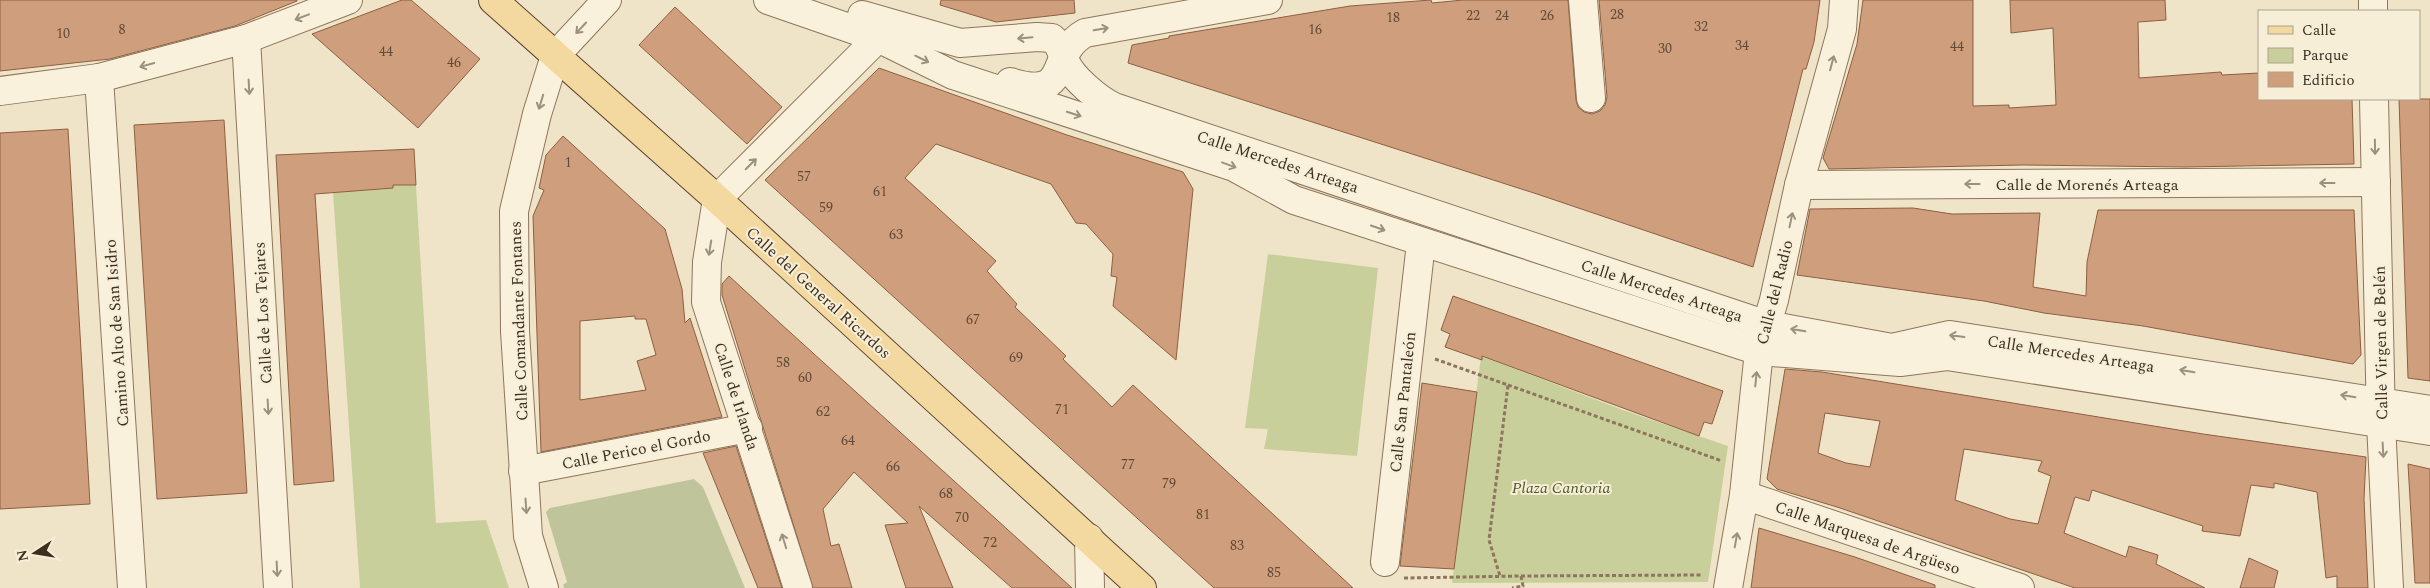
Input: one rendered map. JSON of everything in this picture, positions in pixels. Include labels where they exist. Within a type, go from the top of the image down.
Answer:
[{"type":"main road","name":"Calle del General Ricardos","points":[[493,0],[717,199],[1142,588]]},
{"type":"street","points":[[0,91],[99,78],[246,39],[348,0]]},
{"type":"street","points":[[555,56],[607,0]]},
{"type":"street","name":"Calle Mercedes Arteaga","points":[[768,0],[878,38],[953,75],[1234,167],[1294,200],[1759,351],[1900,362],[1946,356],[2381,412],[2430,410]]},
{"type":"street","name":"Calle Mercedes Arteaga","points":[[817,0],[960,43],[1046,36],[1057,42],[1068,67],[1094,95],[1114,107],[1767,325],[1892,348],[1950,335],[2381,412],[2430,431]]},
{"type":"street","points":[[953,75],[975,72],[1030,88],[1042,88],[1052,80],[1059,70],[1069,45],[1085,33],[1237,2],[1268,0]]},
{"type":"street","points":[[1583,0],[1591,98]]},
{"type":"street","name":"Calle del Radio","points":[[1729,582],[1745,482],[1759,351],[1767,325],[1799,185],[1842,28],[1844,0]]},
{"type":"street","points":[[717,199],[878,38]]},
{"type":"street","name":"Calle de Los Tejares","points":[[246,39],[278,588]]},
{"type":"street","name":"Calle Comandante Fontanes","points":[[544,588],[528,536],[515,332],[514,211],[537,114],[555,56]]},
{"type":"street","name":"Camino Alto de San Isidro","points":[[99,78],[132,588]]},
{"type":"street","name":"Calle Virgen de Belén","points":[[2374,100],[2381,412],[2389,588]]},
{"type":"street","name":"Calle de Morenés Arteaga","points":[[1799,185],[2376,182]]},
{"type":"street","name":"Calle de Irlanda","points":[[717,199],[707,262],[706,302],[798,588]]},
{"type":"street","name":"Calle San Pantaleón","points":[[1385,562],[1421,242]]},
{"type":"street","name":"Calle Perico el Gordo","points":[[523,470],[748,428]]},
{"type":"street","name":"Calle Marquesa de Argüeso","points":[[1745,482],[2020,588]]},
{"type":"street","points":[[1089,538],[1090,588]]},
{"type":"path","points":[[1408,350],[1508,385],[1745,482]]},
{"type":"path","points":[[1500,576],[1489,540],[1508,385]]},
{"type":"path","points":[[1385,562],[1395,578],[1522,576],[1729,582]]},
{"type":"path","points":[[1512,588],[1523,586],[1522,576]]},
{"type":"green space","points":[[393,185],[416,185],[436,523],[486,520],[509,588],[360,588],[333,192],[392,188]]},
{"type":"green space","points":[[1268,254],[1378,268],[1357,456],[1264,449],[1268,429],[1245,428]]},
{"type":"green space","name":"Plaza Cantoria","points":[[1481,356],[1623,410],[1728,446],[1708,582],[1452,583]]},
{"type":"green space","points":[[694,479],[703,487],[745,588],[564,588],[563,585],[567,582],[546,512],[550,508]]},
{"type":"building","points":[[0,0],[297,1],[235,26],[110,59],[0,71]]},
{"type":"building","points":[[402,0],[411,0],[480,59],[418,128],[312,34]]},
{"type":"building","points":[[941,0],[1074,0],[1075,13],[996,22],[940,5]]},
{"type":"building","points":[[1431,0],[1432,3],[1463,0],[1568,0],[1576,100],[1578,107],[1584,112],[1592,114],[1600,111],[1605,105],[1607,97],[1599,0],[1820,0],[1814,42],[1806,69],[1803,69],[1753,267],[1537,194],[1128,63],[1132,45],[1169,38],[1169,36],[1350,6]]},
{"type":"building","points":[[1863,0],[1973,0],[1973,106],[2009,105],[2009,108],[2056,105],[2053,28],[2011,33],[2010,0],[2165,0],[2166,20],[2138,22],[2139,78],[2221,72],[2222,75],[2258,73],[2258,100],[2352,100],[2354,164],[2185,167],[2023,165],[1829,169],[1823,158],[1857,44]]},
{"type":"building","points":[[675,7],[782,107],[747,144],[639,45]]},
{"type":"building","points":[[879,68],[1067,135],[1183,172],[1193,189],[1176,360],[1113,306],[1117,277],[1111,276],[1113,254],[1086,224],[1076,223],[1051,184],[936,144],[905,178],[996,261],[987,271],[1017,304],[1015,307],[1066,356],[1063,359],[1112,407],[1133,385],[1353,588],[1214,588],[765,180]]},
{"type":"building","points":[[2430,99],[2430,381],[2408,378],[2399,100]]},
{"type":"building","points":[[224,120],[247,493],[157,499],[134,125]]},
{"type":"building","points":[[68,129],[90,504],[0,509],[0,133]]},
{"type":"building","points":[[563,136],[665,229],[682,289],[685,323],[690,318],[722,417],[541,452],[533,216],[544,190],[539,188],[546,155]],"holes":[[[635,316],[635,319],[646,319],[656,355],[637,361],[646,390],[580,400],[580,321]]]},
{"type":"building","points":[[414,149],[416,185],[393,185],[393,188],[315,194],[334,481],[294,485],[276,155]]},
{"type":"building","points":[[1913,208],[1952,214],[2040,213],[2033,287],[2086,296],[2087,262],[2098,210],[2354,210],[2361,355],[2353,364],[2143,326],[2044,313],[1984,301],[1797,275],[1810,209]]},
{"type":"building","points":[[729,276],[1072,588],[1012,588],[919,506],[953,588],[906,588],[885,525],[908,523],[854,472],[823,509],[831,546],[839,544],[852,588],[813,588],[722,295],[722,284]]},
{"type":"building","points":[[1453,296],[1723,391],[1712,424],[1704,422],[1699,436],[1482,356],[1482,360],[1445,347],[1450,334],[1441,330]]},
{"type":"building","points":[[1785,369],[1822,372],[2203,434],[2366,457],[2364,499],[2368,588],[2337,588],[2337,576],[2326,578],[2317,492],[2274,483],[2274,488],[2251,485],[2240,536],[2202,531],[2203,526],[2092,490],[2089,501],[2075,497],[2064,533],[2126,557],[2129,546],[2158,555],[2156,564],[2205,588],[2075,588],[1837,507],[1777,489],[1767,479]],"holes":[[[1825,413],[1880,421],[1870,467],[1846,463],[1818,453]],[[1964,449],[2042,461],[2038,471],[2051,476],[2038,524],[2010,519],[1955,500]]]},
{"type":"building","points":[[1422,383],[1477,392],[1454,569],[1400,566]]},
{"type":"building","points":[[736,446],[782,588],[758,588],[703,453]]},
{"type":"building","points":[[2408,464],[2430,469],[2430,583],[2415,583]]},
{"type":"building","points":[[1759,528],[1855,557],[1935,585],[1935,588],[1751,588]]},
{"type":"building","points":[[2249,558],[2278,571],[2274,588],[2240,588]]}]
